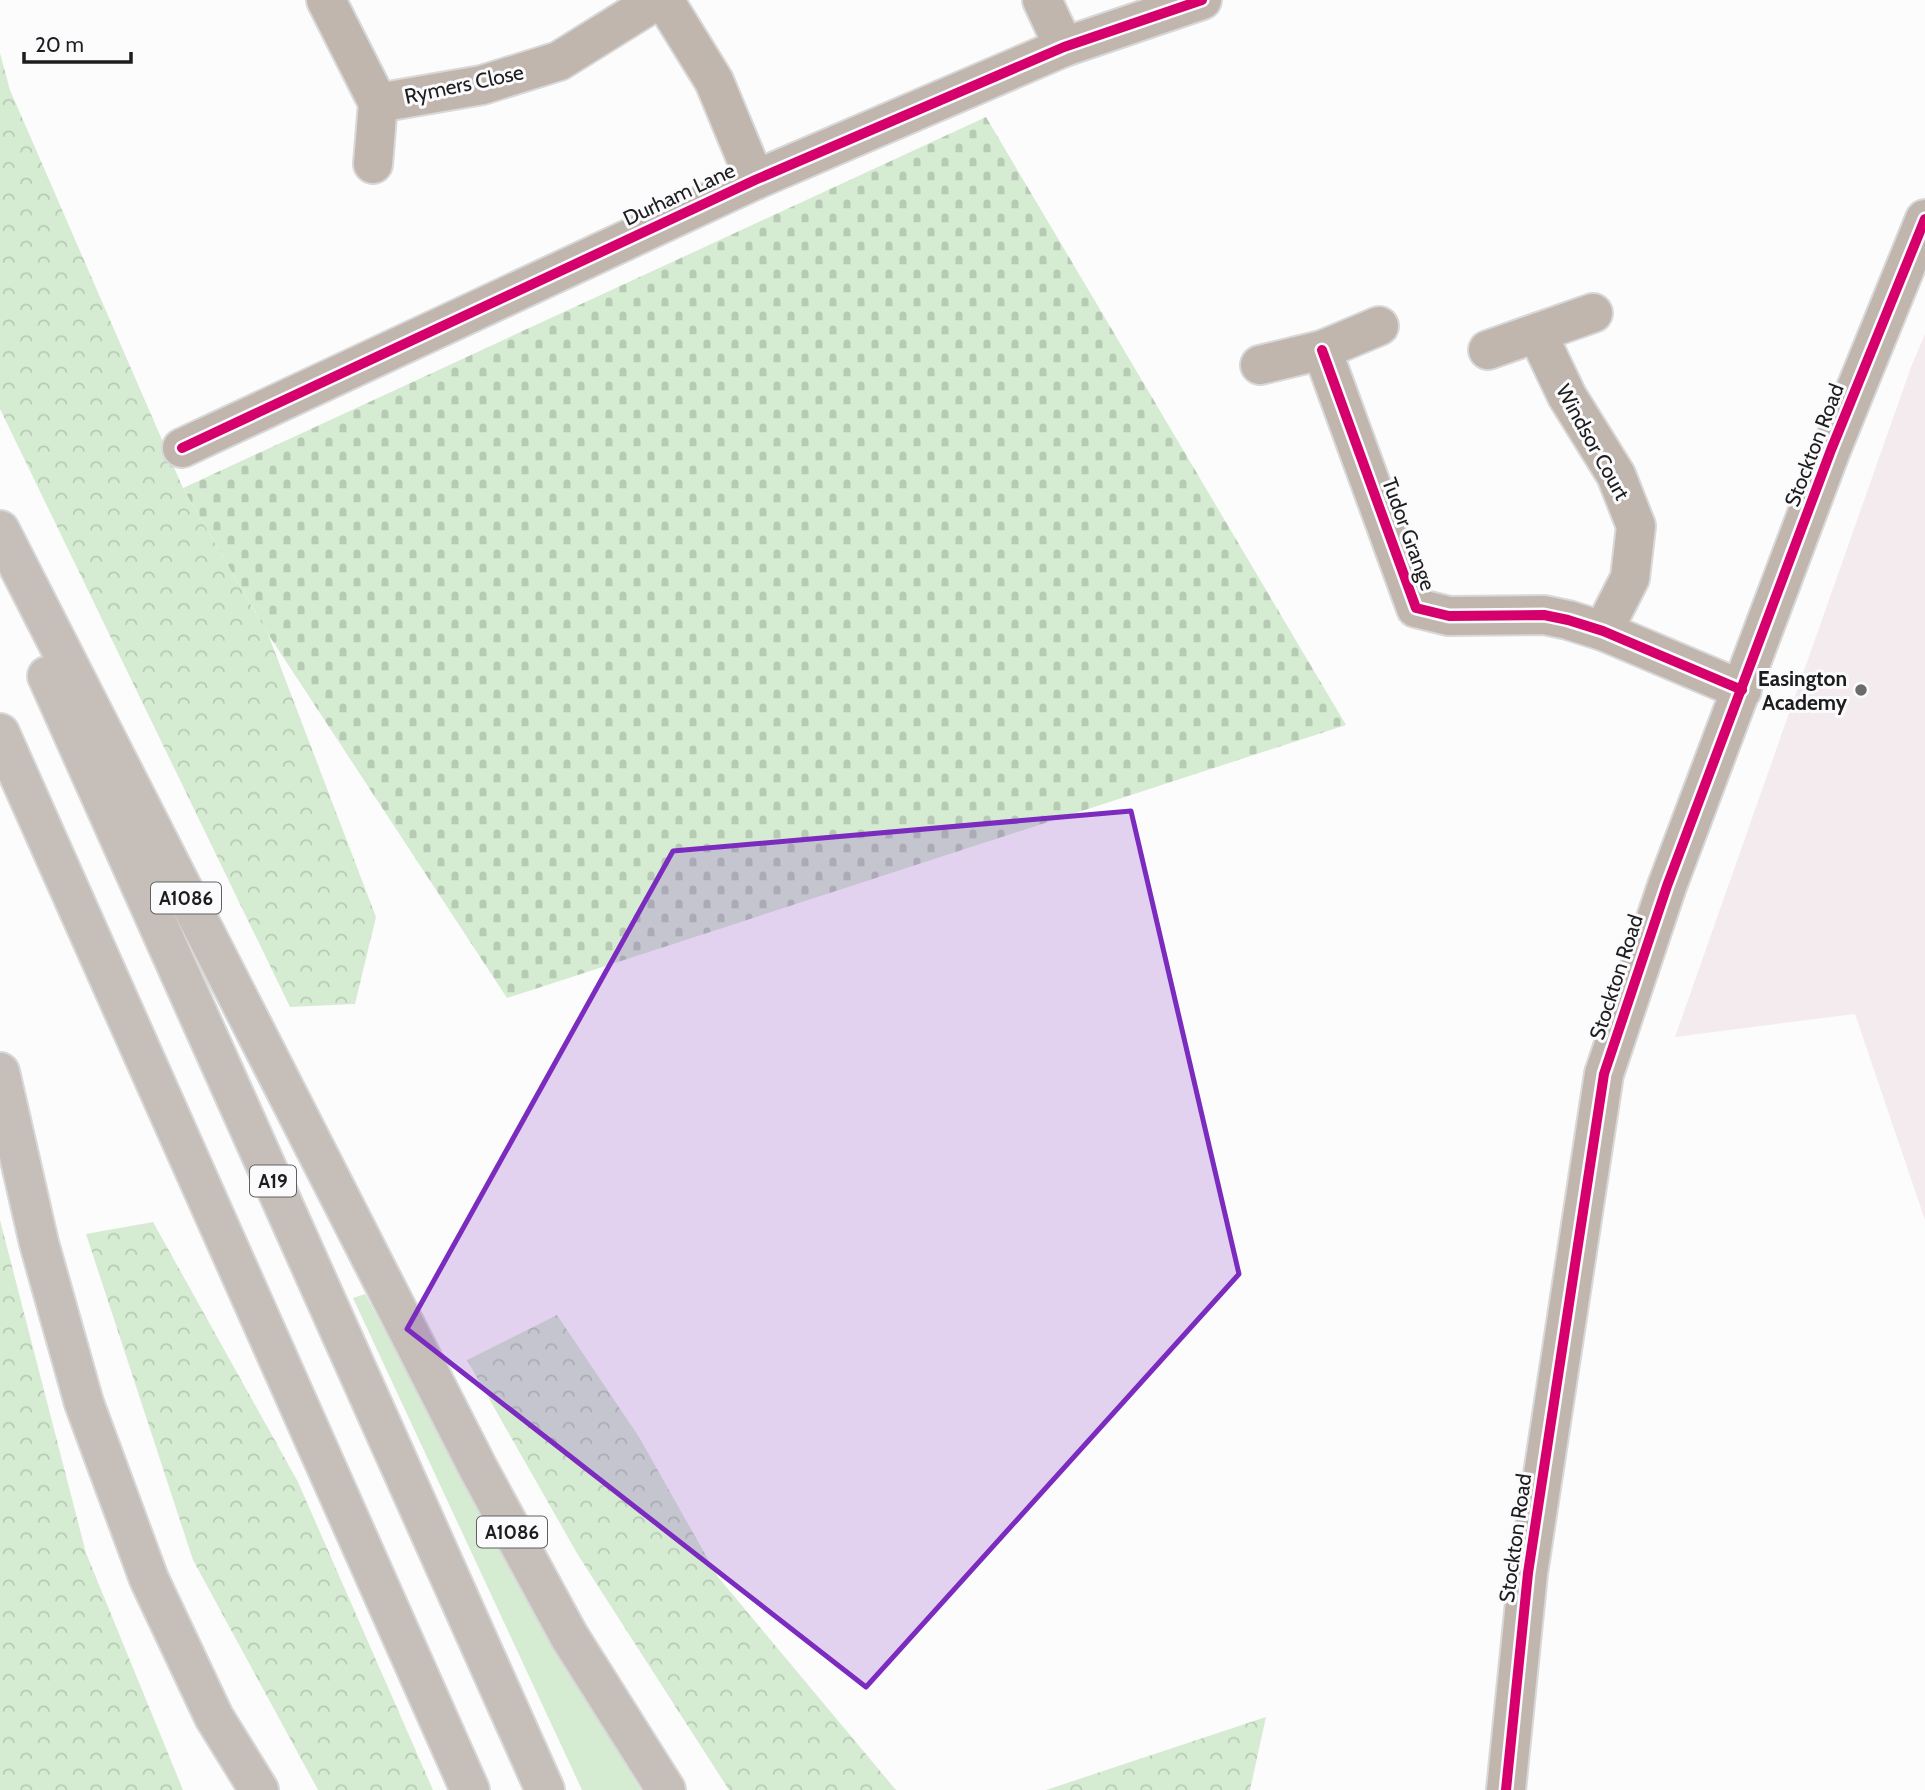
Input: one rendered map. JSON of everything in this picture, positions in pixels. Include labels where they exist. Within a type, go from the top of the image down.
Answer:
[{"type":"highway","name":"A1086","points":[[0,530],[479,1470],[569,1636],[666,1790]]},
{"type":"highway","name":"A19","points":[[0,572],[545,1790]]},
{"type":"highway","points":[[0,733],[470,1790]]},
{"type":"highway","points":[[0,1073],[39,1243],[84,1403],[149,1579],[214,1717],[259,1790]]},
{"type":"street","name":"Rymers Close","points":[[326,0],[378,103],[373,164]]},
{"type":"street","name":"Rymers Close","points":[[378,103],[482,85],[559,61],[657,0]]},
{"type":"street","points":[[664,0],[714,80],[755,180]]},
{"type":"street","points":[[1042,0],[1064,47]]},
{"type":"street","name":"Durham Lane","points":[[182,449],[755,180],[1064,47],[1202,0]]},
{"type":"street","name":"Stockton Road","points":[[1506,1790],[1528,1573],[1604,1074],[1667,886],[1831,450],[1911,296],[1925,219]]},
{"type":"street","points":[[1488,350],[1593,313]]},
{"type":"street","points":[[1260,365],[1322,350],[1379,326]]},
{"type":"street","name":"Windsor Court","points":[[1536,333],[1567,397],[1616,475],[1636,526],[1630,578],[1603,631]]},
{"type":"street","name":"Tudor Grange","points":[[1322,350],[1416,608],[1449,616],[1544,615],[1603,631],[1742,690]]},
{"type":"highlighted area","points":[[1131,811],[1239,1274],[866,1687],[407,1329],[673,851]]},
{"type":"shaded area","name":"Easington Academy","points":[[1925,334],[1925,1220],[1855,1014],[1675,1037],[1911,367]]},
{"type":"green space","points":[[0,53],[10,90],[183,488],[268,634],[376,917],[355,1004],[290,1007],[0,409]]},
{"type":"green space","points":[[986,117],[1346,725],[507,998],[268,634],[183,488]]},
{"type":"green space","points":[[0,1220],[86,1553],[183,1790],[0,1790]]},
{"type":"green space","points":[[153,1222],[298,1482],[433,1790],[318,1790],[193,1560],[86,1234]]},
{"type":"green space","points":[[365,1294],[555,1648],[641,1790],[582,1790],[353,1298]]},
{"type":"green space","points":[[557,1315],[639,1437],[718,1577],[896,1790],[729,1790],[578,1555],[467,1360]]},
{"type":"green space","points":[[1266,1717],[1250,1790],[1046,1790]]},
{"type":"cycle path","points":[[182,448],[755,180],[1064,47],[1202,0]]},
{"type":"cycle path","points":[[1506,1790],[1528,1573],[1604,1074],[1667,886],[1831,450],[1925,219]]},
{"type":"cycle path","points":[[1322,350],[1416,608],[1449,616],[1544,615],[1568,620],[1603,631],[1742,690]]},
{"type":"place","name":"Easington Academy","points":[[1861,690]]}]
